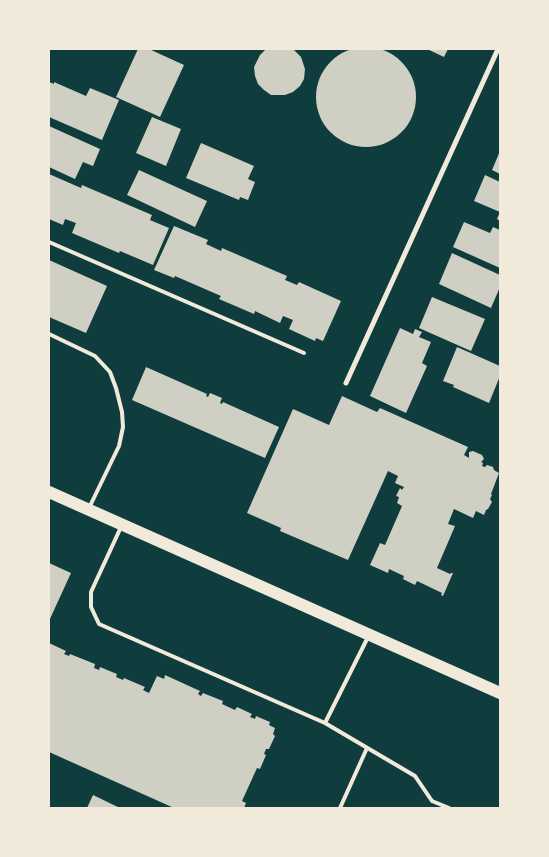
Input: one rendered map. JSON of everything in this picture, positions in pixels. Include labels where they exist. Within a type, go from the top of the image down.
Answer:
[{"type":"main road","points":[[49,492],[500,693]]},
{"type":"street","points":[[346,383],[498,49]]},
{"type":"lane","points":[[49,242],[304,353]]},
{"type":"lane","points":[[49,334],[95,356],[110,372],[122,412],[123,427],[119,446],[88,510]]},
{"type":"lane","points":[[122,525],[91,592],[90,607],[99,624],[325,724],[415,776],[432,801],[449,808]]},
{"type":"lane","points":[[325,724],[369,635]]},
{"type":"lane","points":[[340,808],[367,748]]},
{"type":"building","points":[[366,47],[385,51],[401,62],[412,78],[416,97],[412,116],[401,132],[385,143],[366,147],[347,143],[331,132],[320,116],[316,97],[320,78],[331,62],[347,51]]},
{"type":"building","points":[[138,49],[149,49],[184,65],[160,117],[116,97]]},
{"type":"building","points":[[266,49],[293,49],[301,57],[305,69],[304,79],[293,92],[285,95],[271,95],[258,84],[254,67],[260,55]]},
{"type":"building","points":[[427,49],[448,49],[444,57]]},
{"type":"building","points":[[49,82],[54,84],[54,82],[86,96],[90,88],[119,100],[102,140],[49,117]]},
{"type":"building","points":[[152,117],[181,129],[166,166],[136,153]]},
{"type":"building","points":[[49,126],[100,149],[93,166],[83,162],[75,179],[49,167]]},
{"type":"building","points":[[201,143],[254,166],[248,179],[255,182],[248,200],[240,197],[239,200],[186,178]]},
{"type":"building","points":[[500,151],[500,174],[492,170]]},
{"type":"building","points":[[139,170],[207,201],[195,227],[127,195]]},
{"type":"building","points":[[49,174],[81,188],[82,185],[152,215],[150,220],[169,228],[153,265],[72,233],[76,223],[65,219],[63,225],[49,219]]},
{"type":"building","points":[[485,175],[500,182],[500,212],[474,201]]},
{"type":"building","points":[[464,222],[490,233],[493,227],[500,230],[500,268],[453,247]]},
{"type":"building","points":[[174,226],[208,240],[206,244],[221,251],[222,248],[287,276],[285,280],[297,285],[299,282],[341,301],[323,341],[316,338],[315,341],[289,329],[293,320],[283,316],[280,323],[255,311],[254,314],[219,299],[221,296],[175,276],[174,278],[154,270]]},
{"type":"building","points":[[452,253],[500,275],[500,287],[491,308],[439,284]]},
{"type":"building","points":[[49,260],[107,286],[86,333],[49,317]]},
{"type":"building","points":[[432,297],[485,319],[471,351],[419,328]]},
{"type":"building","points":[[400,328],[413,334],[415,329],[422,332],[419,337],[431,342],[422,363],[427,366],[406,413],[370,396]]},
{"type":"building","points":[[457,347],[500,366],[500,376],[489,403],[443,381]]},
{"type":"building","points":[[146,367],[207,394],[206,396],[208,397],[210,393],[222,398],[220,403],[222,404],[223,402],[279,427],[265,458],[132,400]]},
{"type":"building","points":[[342,396],[377,412],[380,408],[468,447],[464,455],[469,458],[469,452],[473,451],[482,455],[484,459],[481,462],[483,463],[482,466],[493,467],[499,473],[491,494],[490,499],[492,502],[484,515],[476,511],[473,518],[454,509],[448,524],[455,526],[437,568],[450,574],[453,573],[443,596],[441,595],[442,593],[417,581],[415,585],[403,579],[404,576],[389,569],[388,573],[370,565],[380,543],[385,545],[402,506],[397,503],[399,497],[396,496],[400,488],[402,490],[404,487],[395,483],[398,476],[388,471],[348,560],[280,531],[281,528],[247,513],[293,409],[329,425]]},
{"type":"building","points":[[49,563],[71,573],[49,621]]},
{"type":"building","points":[[49,643],[66,651],[64,654],[69,656],[70,654],[95,664],[94,668],[99,670],[100,667],[117,674],[116,677],[123,680],[124,678],[145,687],[143,690],[149,693],[157,676],[164,679],[165,675],[200,691],[198,694],[201,696],[203,693],[223,701],[222,704],[235,710],[237,707],[252,714],[250,717],[255,719],[256,716],[270,722],[269,725],[275,728],[273,734],[275,736],[269,749],[266,749],[264,754],[266,755],[260,769],[257,768],[242,801],[246,803],[244,808],[174,808],[49,752]]},
{"type":"building","points":[[93,795],[120,808],[87,808]]}]
